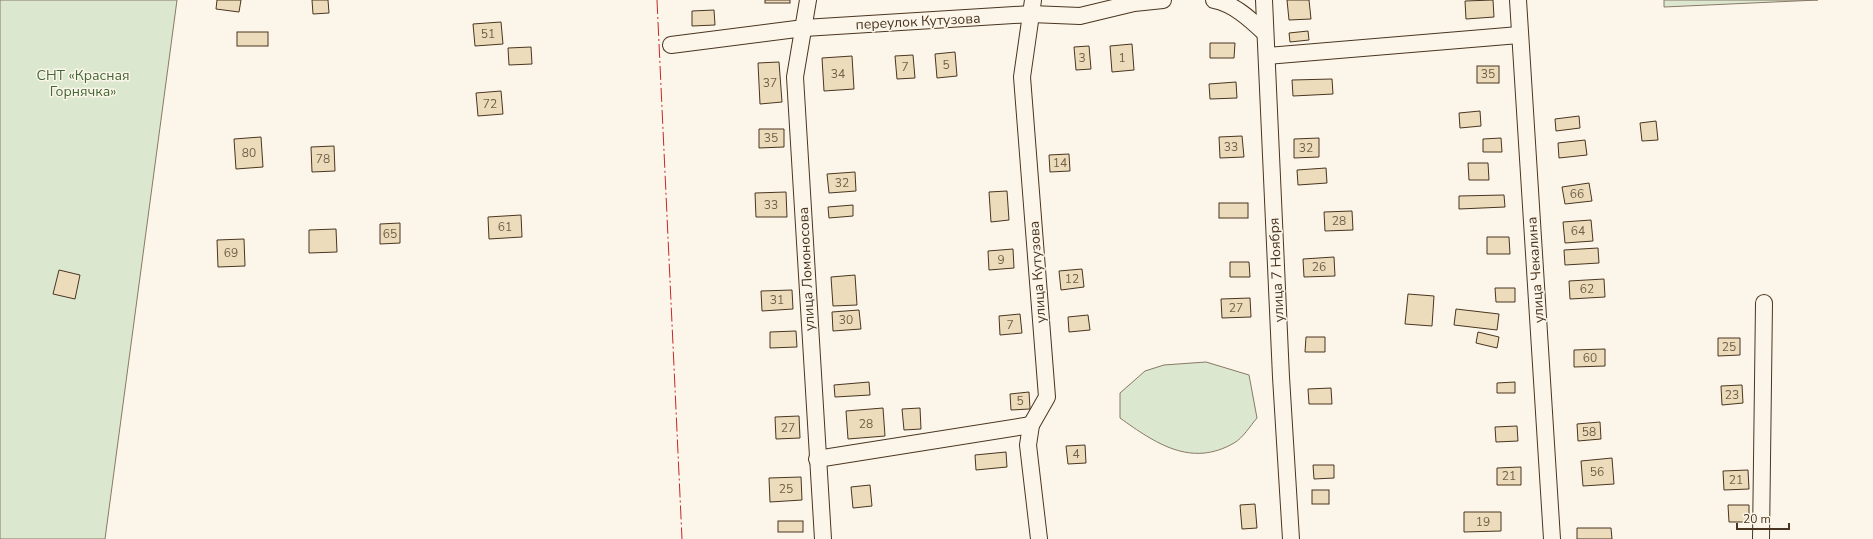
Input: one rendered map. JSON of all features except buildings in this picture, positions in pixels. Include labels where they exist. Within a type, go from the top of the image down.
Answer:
[{"type":"street","name":"улица Ломоносова","points":[[808,0],[795,77],[823,539]]},
{"type":"street","name":"переулок Кутузова","points":[[671,45],[804,28],[1032,7],[1080,16],[1134,3],[1163,0]]},
{"type":"street","points":[[1214,0],[1224,2],[1246,16],[1265,32]]},
{"type":"street","name":"улица 7 Ноября","points":[[1264,0],[1281,376],[1291,539]]},
{"type":"street","name":"улица Чекалина","points":[[1518,0],[1552,539]]},
{"type":"street","name":"улица Кутузова","points":[[1032,7],[1022,77],[1047,397],[1030,425],[1028,445],[1038,539]]},
{"type":"street","points":[[1267,56],[1520,35]]},
{"type":"street","points":[[1761,539],[1764,303]]},
{"type":"street","points":[[818,459],[1030,425]]},
{"type":"green space","name":"СНТ «Красная Горнячка»","points":[[0,0],[177,0],[105,539],[0,539]]},
{"type":"green space","points":[[1664,0],[1818,0],[1664,7]]},
{"type":"green space","points":[[1206,362],[1249,375],[1257,418],[1243,435],[1234,443],[1218,450],[1203,453],[1188,453],[1160,443],[1120,418],[1120,393],[1145,371],[1164,365]]},
{"type":"power","points":[[657,0],[682,539]]}]
